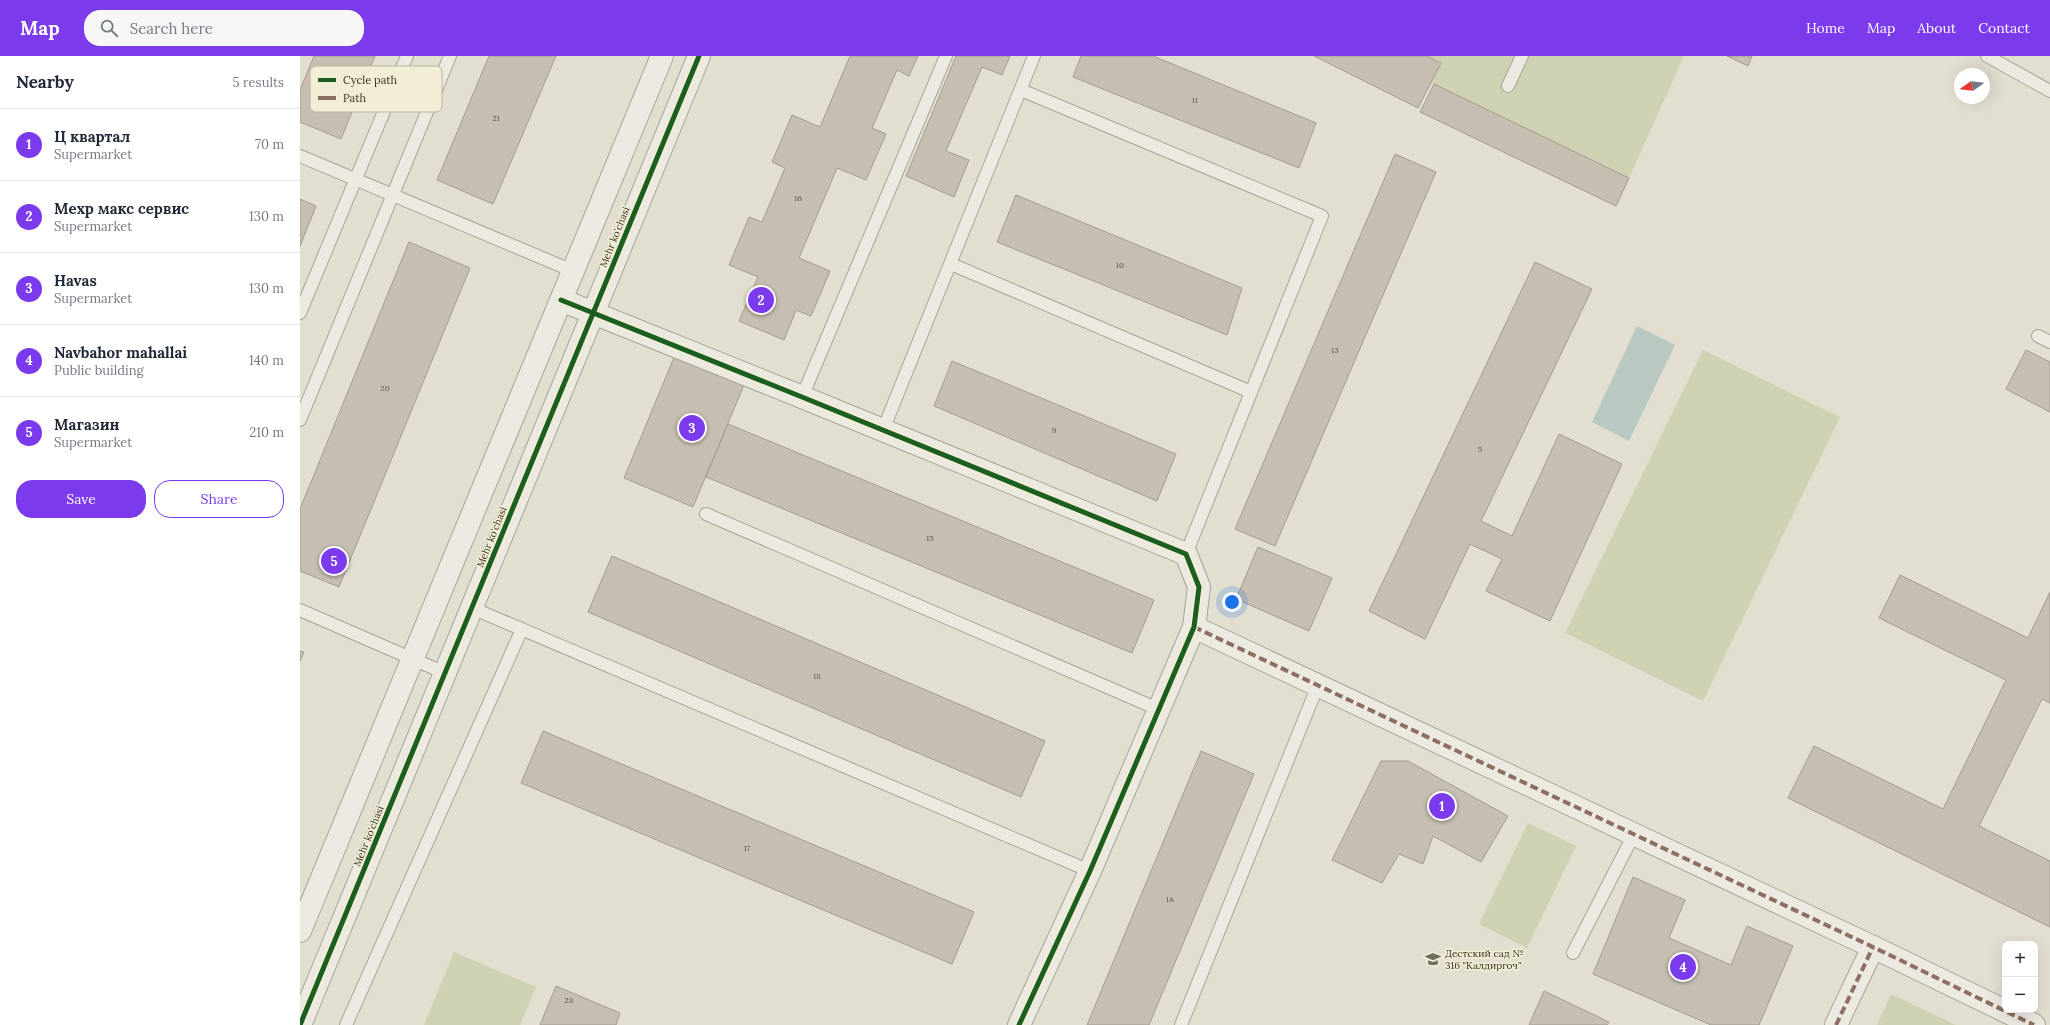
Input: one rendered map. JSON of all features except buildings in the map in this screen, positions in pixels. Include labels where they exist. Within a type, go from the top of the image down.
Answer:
[{"type":"street","points":[[300,931],[662,56]]},
{"type":"street","name":"Mehr ko'chasi","points":[[300,1024],[699,56]]},
{"type":"street","points":[[573,271],[605,284]]},
{"type":"street","points":[[561,300],[802,396],[1186,554],[1199,587],[1194,627],[1090,871],[1019,1025]]},
{"type":"street","points":[[440,594],[472,608]]},
{"type":"street","points":[[1194,627],[1873,947],[2034,1025]]},
{"type":"street","points":[[1836,1025],[1873,947]]},
{"type":"lane","points":[[403,66],[407,56]]},
{"type":"lane","points":[[442,76],[450,56]]},
{"type":"lane","points":[[802,396],[946,56]]},
{"type":"lane","points":[[883,430],[1034,56]]},
{"type":"lane","points":[[1508,86],[1522,56]]},
{"type":"lane","points":[[1987,56],[2050,91]]},
{"type":"lane","points":[[1021,90],[1322,216],[1186,554]]},
{"type":"lane","points":[[300,313],[384,112]]},
{"type":"lane","points":[[300,420],[427,112]]},
{"type":"lane","points":[[300,156],[573,271]]},
{"type":"lane","points":[[951,264],[1251,392]]},
{"type":"lane","points":[[2038,336],[2050,342]]},
{"type":"lane","points":[[706,514],[1158,709]]},
{"type":"lane","points":[[472,608],[1090,871]]},
{"type":"lane","points":[[300,610],[445,673]]},
{"type":"lane","points":[[346,1025],[522,629]]},
{"type":"lane","points":[[1181,1025],[1318,685]]},
{"type":"lane","points":[[1573,953],[1634,834]]},
{"type":"green space","points":[[1427,56],[1684,56],[1629,178],[1431,83],[1441,63]]},
{"type":"green space","points":[[1703,350],[1840,417],[1703,701],[1565,633]]},
{"type":"green space","points":[[1528,823],[1576,846],[1527,948],[1479,924]]},
{"type":"green space","points":[[454,952],[536,987],[520,1025],[424,1025]]},
{"type":"green space","points":[[1891,994],[1956,1025],[1877,1025]]},
{"type":"shaded area","points":[[1637,326],[1675,345],[1629,441],[1592,422]]},
{"type":"marked path","points":[[1194,627],[1873,947],[2034,1025]]},
{"type":"marked path","points":[[1836,1025],[1873,947]]},
{"type":"cycle path","points":[[300,1025],[699,56]]},
{"type":"cycle path","points":[[561,300],[1186,554],[1199,587],[1194,627],[1090,871],[1019,1025]]},
{"type":"place","name":"Мехр макс сервис","points":[[761,300]]},
{"type":"place","name":"Havas","points":[[692,428]]},
{"type":"place","name":"Магазин","points":[[334,561]]},
{"type":"place","name":"Ц квартал","points":[[1442,806]]},
{"type":"place","name":"Дестский сад № 316 \"Калдиргоч\"","points":[[1433,959]]},
{"type":"place","name":"Navbahor mahallai","points":[[1683,967]]}]
